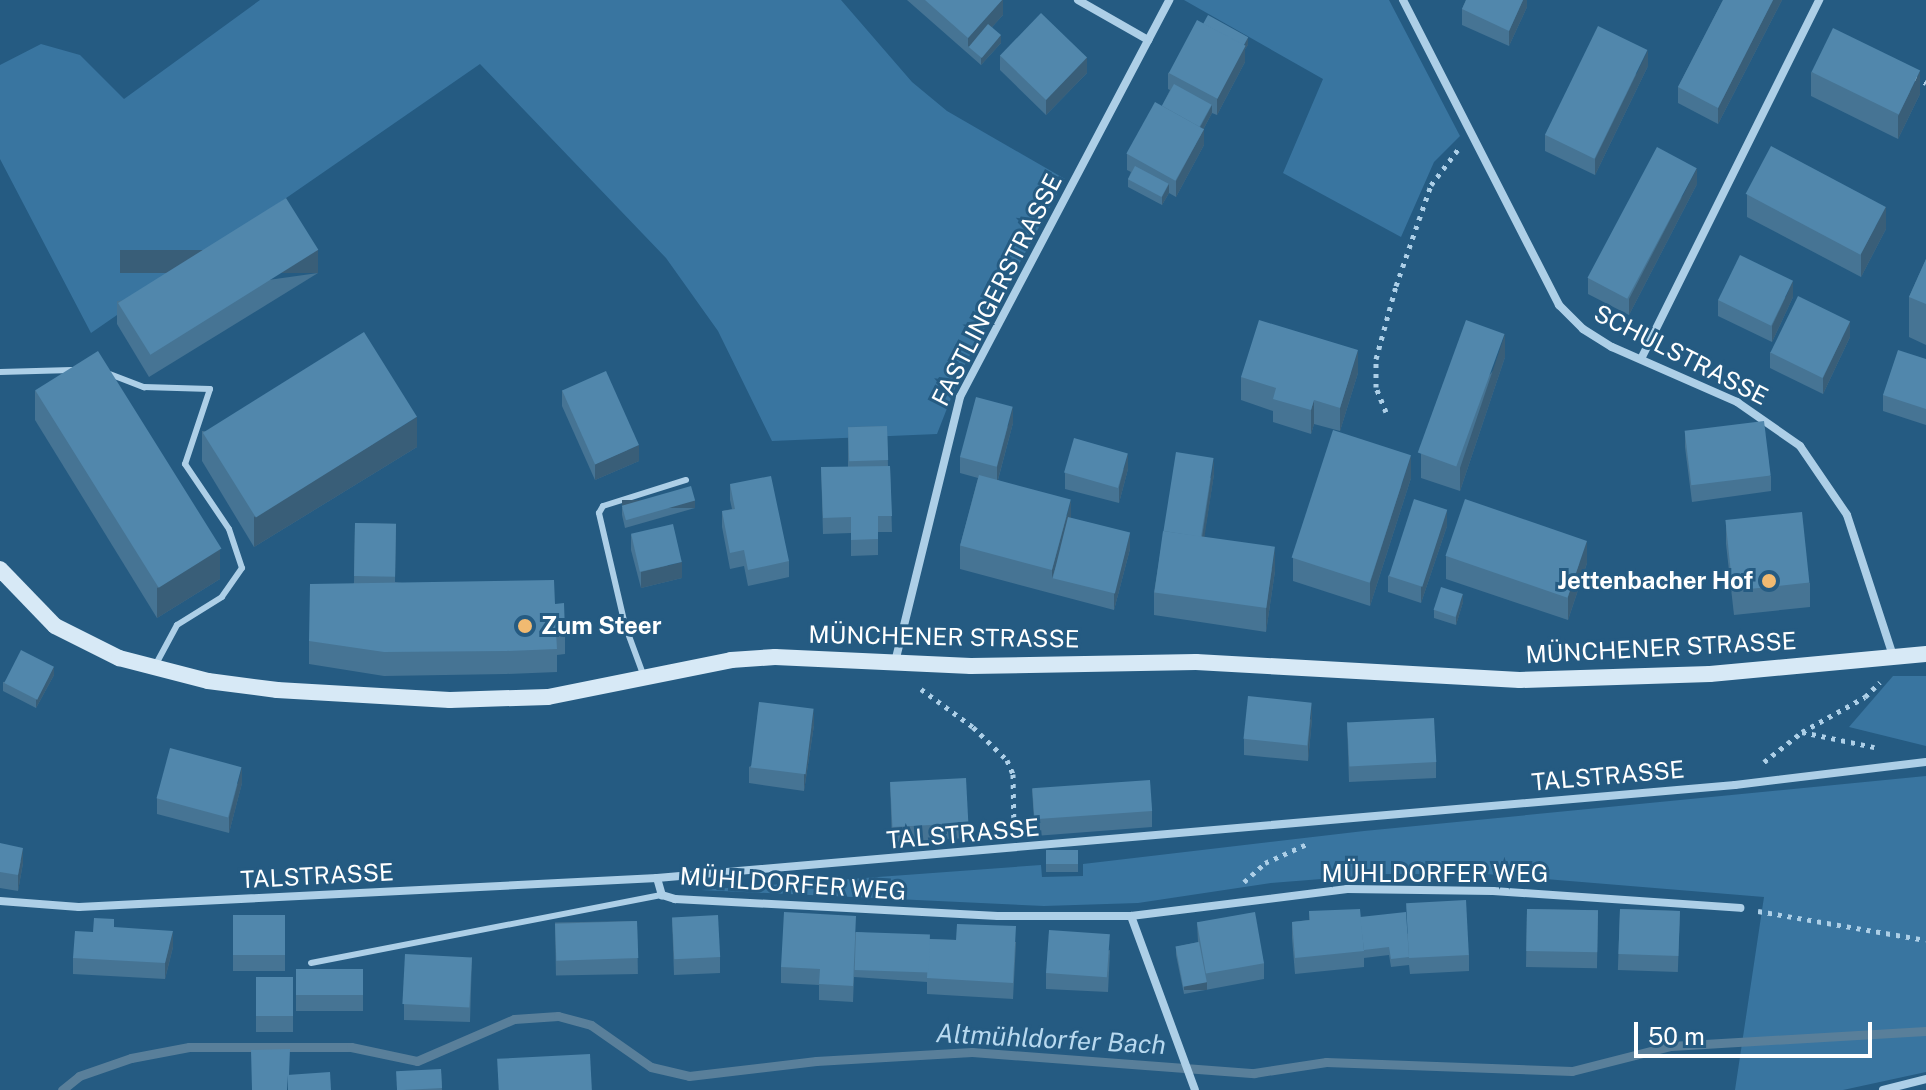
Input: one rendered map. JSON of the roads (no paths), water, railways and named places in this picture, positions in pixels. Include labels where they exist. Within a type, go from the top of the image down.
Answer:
[{"type":"street","points":[[1078,0],[1148,40]]},
{"type":"street","name":"FASTLINGERSTRASSE","points":[[895,662],[960,397],[1169,0]]},
{"type":"street","name":"SCHULSTRASSE","points":[[1403,0],[1559,305],[1583,329],[1737,402],[1800,446],[1847,515],[1893,656]]},
{"type":"street","points":[[1641,359],[1819,0]]},
{"type":"street","name":"MÜNCHENER STRASSE","points":[[0,569],[55,626],[119,658],[154,668],[277,690],[450,700],[548,697],[731,660],[822,657],[971,666],[1196,662],[1600,680],[1926,654]]},
{"type":"street","name":"TALSTRASSE","points":[[0,901],[79,907],[657,878],[1014,850],[1735,785],[1926,762]]},
{"type":"street","name":"MÜHLDORFER WEG","points":[[657,878],[662,895],[998,916],[1131,916],[1347,889],[1506,891],[1740,908]]},
{"type":"street","points":[[1131,916],[1178,1035],[1195,1090]]},
{"type":"street","points":[[1883,1090],[1926,1079]]},
{"type":"lane","points":[[96,369],[144,387],[210,389],[185,464],[229,529],[242,568],[222,597],[177,625],[154,668]]},
{"type":"lane","points":[[0,372],[83,370]]},
{"type":"lane","points":[[644,677],[625,625],[599,513],[603,506],[686,480]]},
{"type":"lane","points":[[311,963],[662,895]]},
{"type":"waterway","name":"Altmühldorfer Bach","points":[[62,1090],[79,1076],[131,1058],[189,1047],[351,1047],[417,1061],[514,1019],[558,1016],[591,1025],[651,1067],[689,1076],[816,1061],[972,1052],[1254,1073],[1326,1062],[1572,1071],[1671,1046],[1926,1031]]},
{"type":"place","name":"Jettenbacher Hof","points":[[1769,581]]},
{"type":"place","name":"Zum Steer","points":[[525,626]]}]
